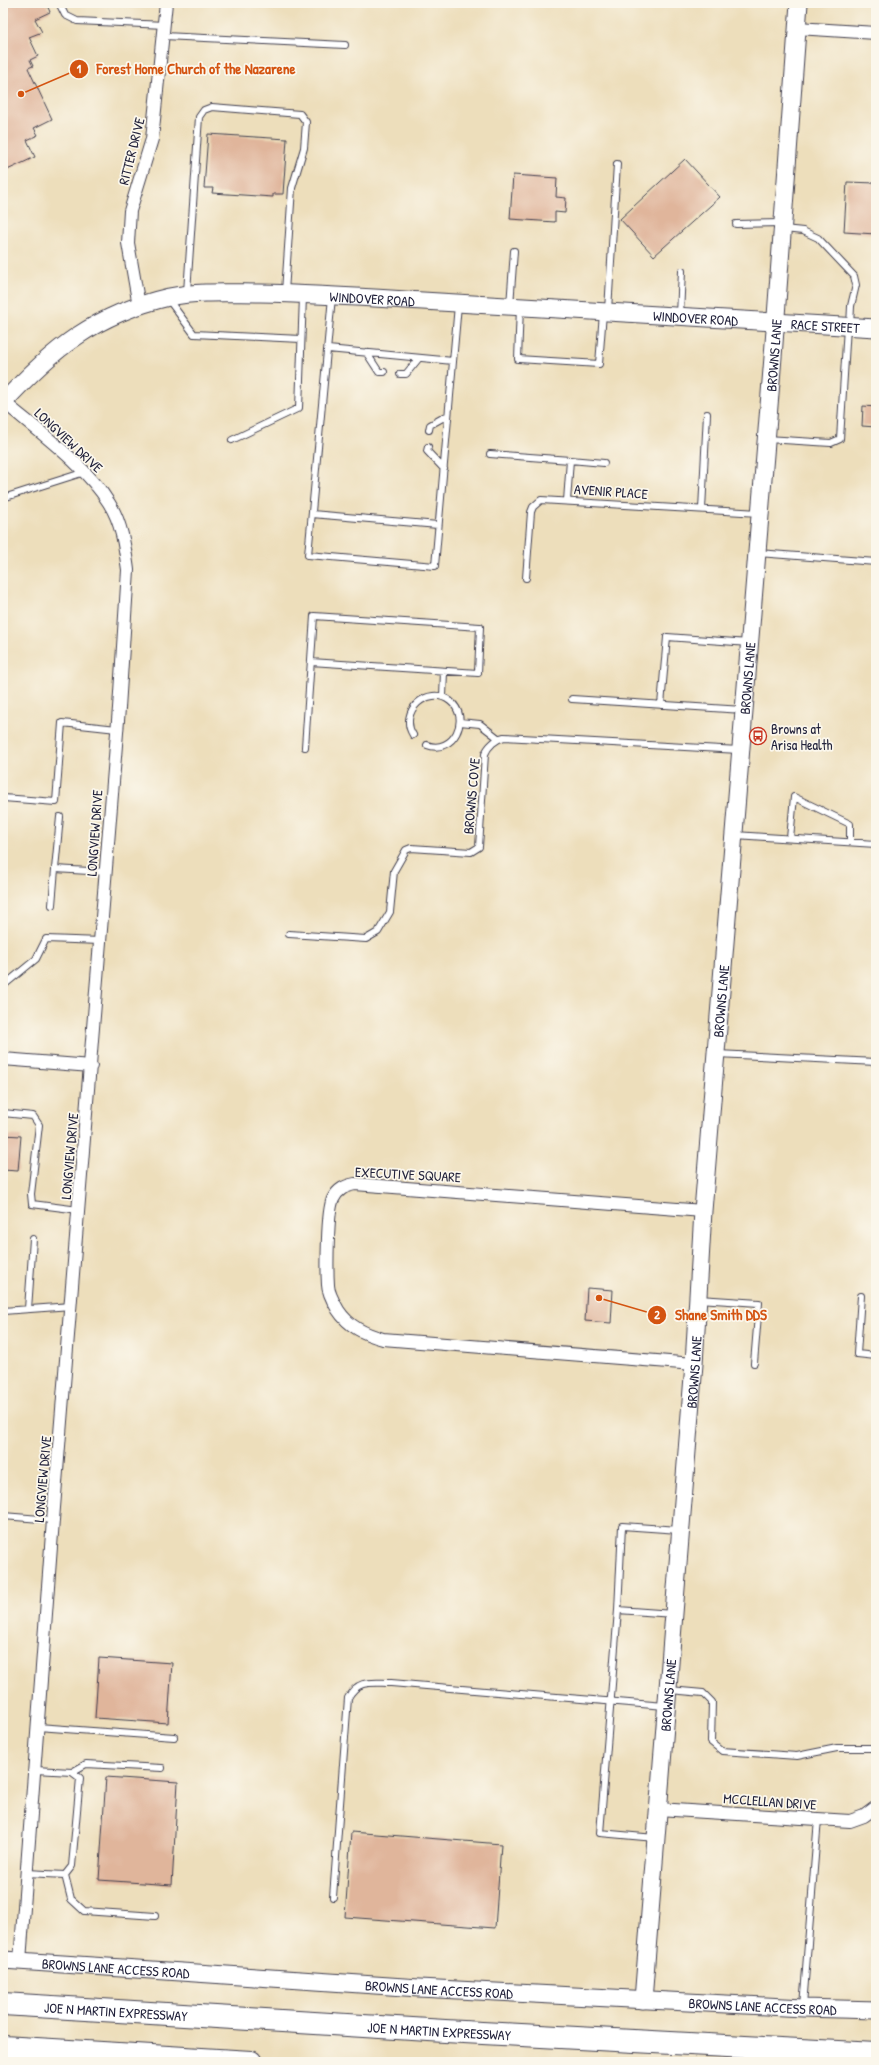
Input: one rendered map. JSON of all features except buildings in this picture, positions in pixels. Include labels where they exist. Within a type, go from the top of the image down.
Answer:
[{"type":"highway","name":"JOE N MARTIN EXPRESSWAY","points":[[3,2004],[438,2031],[876,2054]]},
{"type":"highway","points":[[3,2047],[251,2062]]},
{"type":"street","name":"RITTER DRIVE","points":[[139,306],[128,243],[130,212],[152,139],[166,3]]},
{"type":"street","name":"BROWNS LANE","points":[[643,2000],[694,1364],[703,1211],[766,439],[798,3]]},
{"type":"street","points":[[797,28],[876,33]]},
{"type":"street","name":"WINDOVER ROAD","points":[[3,402],[34,370],[75,336],[119,313],[139,306],[187,294],[207,292],[303,294],[458,303],[605,314],[775,323]]},
{"type":"street","name":"RACE STREET","points":[[775,323],[876,328]]},
{"type":"street","name":"LONGVIEW DRIVE","points":[[3,402],[86,472],[109,503],[118,521],[127,555],[128,570],[101,941],[80,1210],[53,1520],[20,1961]]},
{"type":"street","points":[[3,1059],[91,1066]]},
{"type":"street","name":"EXECUTIVE SQUARE","points":[[694,1364],[383,1339],[363,1333],[340,1313],[329,1291],[327,1271],[328,1245],[334,1197],[341,1189],[355,1184],[703,1211]]},
{"type":"street","name":"MCCLELLAN DRIVE","points":[[658,1808],[850,1821],[864,1816],[876,1807]]},
{"type":"street","name":"BROWNS LANE ACCESS ROAD","points":[[3,1960],[419,1988],[803,2008],[876,2010]]},
{"type":"lane","points":[[59,3],[65,15],[77,21],[164,31],[345,45]]},
{"type":"lane","points":[[187,294],[199,117],[204,110],[212,107],[300,114],[306,122],[304,148],[292,188],[284,294]]},
{"type":"lane","points":[[514,251],[518,359],[599,364],[605,314],[617,164]]},
{"type":"lane","points":[[736,224],[782,226],[802,231],[818,238],[854,276],[856,285],[848,327],[840,438],[831,443],[766,439]]},
{"type":"lane","points":[[680,318],[682,271]]},
{"type":"lane","points":[[232,440],[298,408],[303,294]]},
{"type":"lane","points":[[333,296],[308,555],[435,566],[458,303]]},
{"type":"lane","points":[[168,298],[194,334],[301,339]]},
{"type":"lane","points":[[328,348],[453,361]]},
{"type":"lane","points":[[366,352],[379,372],[384,372]]},
{"type":"lane","points":[[400,374],[406,374],[419,358]]},
{"type":"lane","points":[[702,509],[707,414]]},
{"type":"lane","points":[[429,430],[430,425],[448,415]]},
{"type":"lane","points":[[428,447],[427,452],[444,469]]},
{"type":"lane","points":[[490,454],[604,463]]},
{"type":"lane","points":[[568,500],[570,460]]},
{"type":"lane","points":[[3,498],[86,472]]},
{"type":"lane","name":"AVENIR PLACE","points":[[526,578],[533,507],[541,500],[568,500],[760,513]]},
{"type":"lane","points":[[312,514],[438,525]]},
{"type":"lane","points":[[757,552],[876,562]]},
{"type":"lane","points":[[305,747],[310,662],[314,616],[480,627],[478,674],[310,662]]},
{"type":"lane","points":[[661,705],[667,637],[749,643]]},
{"type":"lane","points":[[443,697],[444,671]]},
{"type":"lane","points":[[413,735],[409,723],[413,707],[426,697],[443,697],[456,707],[460,722],[456,734],[447,743],[439,746],[427,745]]},
{"type":"lane","points":[[572,699],[743,710]]},
{"type":"lane","points":[[460,722],[480,724],[498,738],[504,737],[740,750]]},
{"type":"lane","points":[[3,798],[56,802],[62,723],[117,729]]},
{"type":"lane","name":"BROWNS COVE","points":[[289,934],[366,939],[378,932],[390,912],[394,871],[406,850],[411,848],[470,852],[475,851],[479,847],[485,754],[487,749],[498,738]]},
{"type":"lane","points":[[790,838],[794,797],[850,824],[850,842]]},
{"type":"lane","points":[[52,905],[60,817]]},
{"type":"lane","points":[[733,835],[876,844]]},
{"type":"lane","points":[[55,869],[106,872]]},
{"type":"lane","points":[[3,986],[36,959],[46,939],[101,941]]},
{"type":"lane","points":[[716,1054],[876,1062]]},
{"type":"lane","points":[[3,1113],[34,1116],[39,1125],[31,1194],[32,1204],[80,1210]]},
{"type":"lane","points":[[28,1309],[33,1239]]},
{"type":"lane","points":[[861,1296],[857,1354],[876,1356]]},
{"type":"lane","points":[[698,1298],[759,1303],[754,1363]]},
{"type":"lane","points":[[3,1311],[71,1306]]},
{"type":"lane","points":[[3,1516],[53,1520]]},
{"type":"lane","points":[[655,1838],[600,1833],[618,1610],[622,1526],[681,1530]]},
{"type":"lane","points":[[618,1610],[674,1614]]},
{"type":"lane","points":[[333,1897],[348,1698],[353,1688],[364,1682],[610,1700],[667,1698],[703,1693],[712,1702],[710,1742],[722,1751],[797,1756],[837,1748],[876,1748]]},
{"type":"lane","points":[[38,1727],[174,1737]]},
{"type":"lane","points":[[35,1770],[72,1772],[86,1764],[162,1768]]},
{"type":"lane","points":[[64,1875],[72,1866],[80,1778],[72,1772]]},
{"type":"lane","points":[[803,2008],[818,1820]]},
{"type":"lane","points":[[27,1873],[64,1875]]},
{"type":"lane","points":[[64,1875],[71,1899],[84,1911],[155,1916]]},
{"type":"place","name":"Forest Home Church of the Nazarene","points":[[21,94]]},
{"type":"place","name":"Browns at Arisa Health","points":[[758,736]]},
{"type":"place","name":"Shane Smith DDS","points":[[599,1298]]}]
